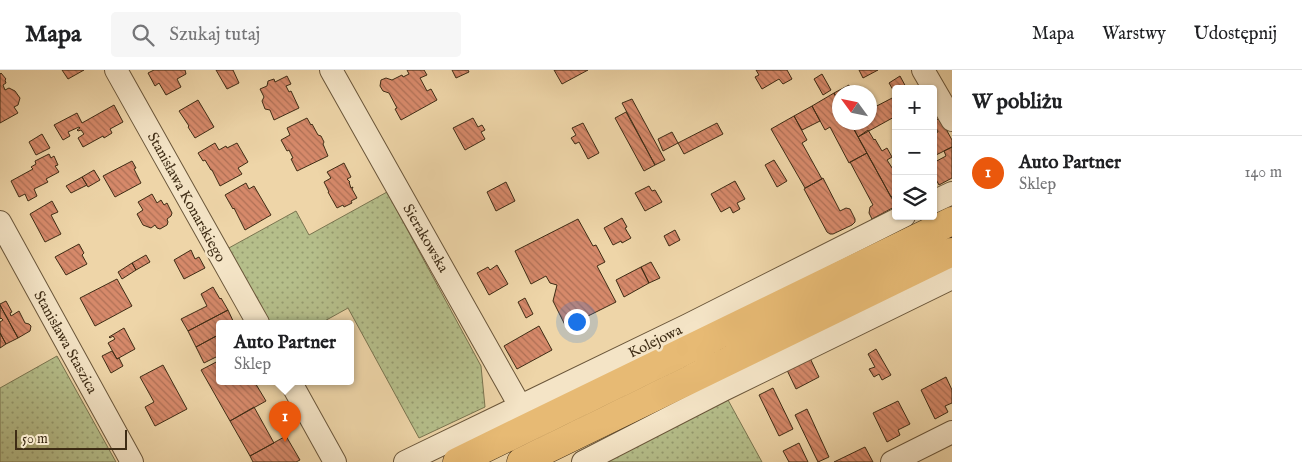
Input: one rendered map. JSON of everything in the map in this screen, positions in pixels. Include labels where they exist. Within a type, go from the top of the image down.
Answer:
[{"type":"highway","name":"Kolejowa","points":[[457,462],[952,222]]},
{"type":"highway","points":[[521,462],[952,252]]},
{"type":"street","name":"Stanisława Konarskiego","points":[[116,70],[256,320]]},
{"type":"street","points":[[924,70],[952,120]]},
{"type":"street","name":"Sierakowska","points":[[339,72],[520,406]]},
{"type":"street","points":[[937,200],[952,193]]},
{"type":"street","name":"Kolejowa","points":[[404,462],[688,324],[896,220]]},
{"type":"street","name":"Stanisława Staszica","points":[[0,222],[132,462]]},
{"type":"street","points":[[583,462],[723,390],[952,278]]},
{"type":"street","points":[[292,385],[336,462]]},
{"type":"street","points":[[892,462],[952,432]]},
{"type":"green space","points":[[387,192],[481,366],[485,407],[419,438],[348,308],[326,320],[266,320],[227,249],[296,211],[309,235]]},
{"type":"green space","points":[[57,356],[116,462],[0,462],[0,388]]},
{"type":"green space","points":[[728,400],[762,462],[600,462]]},
{"type":"building","points":[[62,70],[84,70],[68,79]]},
{"type":"building","points":[[154,70],[185,70],[186,74],[177,79],[181,87],[166,95],[159,83],[155,86],[148,73]]},
{"type":"building","points":[[216,70],[233,70],[239,83],[227,89]]},
{"type":"building","points":[[407,70],[424,70],[427,75],[420,78],[427,91],[431,89],[437,100],[401,120],[389,93],[383,91],[380,86],[381,80],[386,78],[392,80],[402,75],[403,77],[409,74]]},
{"type":"building","points":[[452,70],[468,70],[469,72],[456,78]]},
{"type":"building","points":[[554,70],[588,70],[562,84]]},
{"type":"building","points":[[756,70],[787,70],[792,79],[783,84],[779,79],[762,89],[755,77],[759,75]]},
{"type":"building","points":[[859,70],[878,70],[863,78]]},
{"type":"building","points":[[0,74],[6,79],[6,83],[3,85],[5,90],[9,88],[15,91],[20,98],[18,105],[14,107],[18,113],[0,123]]},
{"type":"building","points":[[822,74],[831,90],[823,95],[814,79]]},
{"type":"building","points":[[287,76],[291,84],[286,86],[289,92],[291,91],[299,108],[274,120],[270,110],[265,109],[262,101],[264,97],[260,89],[267,86],[268,81],[274,79],[275,82]]},
{"type":"building","points":[[900,76],[905,85],[892,85],[892,88],[889,83]]},
{"type":"building","points":[[832,94],[832,130],[854,130],[867,153],[849,163],[830,127],[825,130],[812,106]]},
{"type":"building","points":[[892,98],[892,118],[877,126],[877,106]]},
{"type":"building","points":[[632,99],[665,160],[655,165],[622,103]]},
{"type":"building","points":[[198,100],[214,127],[195,138],[179,111]]},
{"type":"building","points":[[114,105],[123,122],[110,129],[112,133],[104,138],[103,136],[83,147],[78,138],[84,134],[81,130],[77,130],[79,127],[68,132],[70,136],[63,140],[54,125],[77,113],[82,123]]},
{"type":"building","points":[[812,106],[820,121],[802,130],[794,116]]},
{"type":"building","points":[[626,112],[655,165],[644,171],[615,118]]},
{"type":"building","points":[[794,116],[807,140],[802,143],[822,179],[805,188],[771,129]]},
{"type":"building","points":[[307,118],[318,135],[321,136],[328,156],[297,171],[289,150],[287,151],[281,140],[290,135],[287,128]]},
{"type":"building","points":[[473,118],[478,127],[482,125],[485,130],[481,132],[485,139],[465,150],[453,128]]},
{"type":"building","points":[[940,118],[952,140],[952,147],[937,154],[938,132],[937,120]]},
{"type":"building","points":[[583,123],[599,153],[588,159],[579,142],[575,144],[571,138],[576,135],[572,128]]},
{"type":"building","points":[[717,123],[723,134],[684,154],[678,143]]},
{"type":"building","points":[[854,130],[871,130],[858,137]]},
{"type":"building","points":[[868,130],[882,151],[887,148],[892,157],[887,160],[892,168],[891,197],[858,137]]},
{"type":"building","points":[[672,132],[678,143],[663,151],[658,139]]},
{"type":"building","points":[[42,134],[50,148],[36,155],[29,142]]},
{"type":"building","points":[[215,143],[219,150],[237,143],[248,162],[238,168],[242,174],[220,186],[212,170],[198,153]]},
{"type":"building","points":[[952,147],[952,178],[939,185],[937,181],[937,161],[946,156],[944,151]]},
{"type":"building","points":[[867,153],[892,199],[892,208],[872,219],[869,213],[870,207],[873,205],[850,162]]},
{"type":"building","points":[[49,154],[51,158],[54,156],[58,165],[55,166],[59,172],[46,179],[48,182],[34,189],[37,196],[28,201],[25,194],[19,197],[11,181],[33,169],[31,167],[36,164],[35,161]]},
{"type":"building","points":[[774,160],[787,181],[777,187],[765,165]]},
{"type":"building","points":[[132,161],[141,183],[115,197],[103,176]]},
{"type":"building","points":[[344,163],[351,177],[347,179],[350,182],[351,188],[353,187],[352,189],[357,198],[344,207],[343,205],[337,208],[324,182],[331,178],[327,172]]},
{"type":"building","points":[[94,170],[100,180],[88,187],[82,177]]},
{"type":"building","points":[[82,177],[87,185],[71,193],[66,186]]},
{"type":"building","points":[[823,178],[840,211],[846,208],[850,209],[855,219],[852,225],[833,234],[827,232],[804,189]]},
{"type":"building","points":[[735,181],[745,199],[737,203],[740,209],[733,213],[730,207],[721,212],[711,194]]},
{"type":"building","points":[[506,182],[515,201],[496,211],[487,192]]},
{"type":"building","points":[[246,183],[249,189],[254,186],[271,215],[245,230],[225,195]]},
{"type":"building","points":[[649,186],[652,191],[655,190],[662,202],[645,211],[635,193]]},
{"type":"building","points":[[152,194],[157,203],[161,200],[164,205],[167,203],[172,213],[167,219],[167,225],[160,229],[155,225],[151,228],[143,225],[137,214],[143,210],[138,202]]},
{"type":"building","points":[[52,201],[58,212],[51,215],[61,234],[45,242],[30,214]]},
{"type":"building","points":[[622,218],[631,238],[613,245],[604,228]]},
{"type":"building","points":[[578,219],[593,246],[596,245],[605,262],[597,266],[616,302],[566,327],[553,301],[557,285],[550,283],[546,276],[531,284],[515,251]]},
{"type":"building","points":[[675,230],[680,240],[669,246],[664,236]]},
{"type":"building","points":[[79,244],[87,264],[66,275],[55,257]]},
{"type":"building","points":[[191,250],[195,259],[199,257],[205,268],[184,279],[174,260]]},
{"type":"building","points":[[146,255],[150,262],[136,270],[132,263]]},
{"type":"building","points":[[651,262],[660,278],[649,283],[641,267]]},
{"type":"building","points":[[132,263],[136,270],[122,279],[118,272]]},
{"type":"building","points":[[497,265],[508,284],[489,295],[477,273],[488,267],[490,270]]},
{"type":"building","points":[[641,267],[649,283],[624,297],[616,280]]},
{"type":"building","points":[[117,279],[132,306],[95,326],[80,298]]},
{"type":"building","points":[[213,287],[228,310],[188,331],[181,319],[207,306],[201,294]]},
{"type":"building","points":[[525,298],[533,314],[526,318],[518,302]]},
{"type":"building","points":[[6,301],[12,312],[10,313],[11,316],[19,311],[25,323],[31,326],[30,331],[18,338],[0,305]]},
{"type":"building","points":[[0,305],[18,338],[6,344],[0,333],[0,322],[3,320],[0,319]]},
{"type":"building","points":[[228,310],[233,320],[216,320],[216,336],[196,347],[188,331]]},
{"type":"building","points":[[539,326],[552,350],[517,369],[504,346]]},
{"type":"building","points":[[124,328],[135,349],[117,359],[108,343],[115,339],[113,336],[109,337]]},
{"type":"building","points":[[0,333],[6,344],[0,348]]},
{"type":"building","points":[[216,336],[216,357],[204,363],[196,347]]},
{"type":"building","points":[[876,349],[891,375],[882,380],[879,374],[874,377],[869,369],[875,367],[868,354]]},
{"type":"building","points":[[112,351],[117,359],[119,358],[123,366],[111,373],[102,356]]},
{"type":"building","points":[[809,356],[819,377],[796,389],[786,368]]},
{"type":"building","points":[[216,362],[216,385],[256,385],[266,401],[230,421],[201,370]]},
{"type":"building","points":[[163,365],[187,409],[155,426],[145,407],[154,402],[140,377]]},
{"type":"building","points":[[946,377],[952,390],[952,403],[945,406],[948,412],[935,419],[921,390]]},
{"type":"building","points":[[773,388],[793,429],[779,436],[759,395]]},
{"type":"building","points":[[898,401],[910,424],[898,430],[900,435],[887,442],[873,413]]},
{"type":"building","points":[[254,407],[274,443],[250,456],[230,421]]},
{"type":"building","points":[[807,409],[829,457],[818,462],[795,415]]},
{"type":"building","points":[[286,436],[300,460],[296,462],[253,462],[250,456]]},
{"type":"building","points":[[799,443],[808,462],[789,462],[783,451]]},
{"type":"building","points":[[865,447],[873,462],[834,462]]},
{"type":"place","name":"Auto Partner","points":[[285,442]]}]
